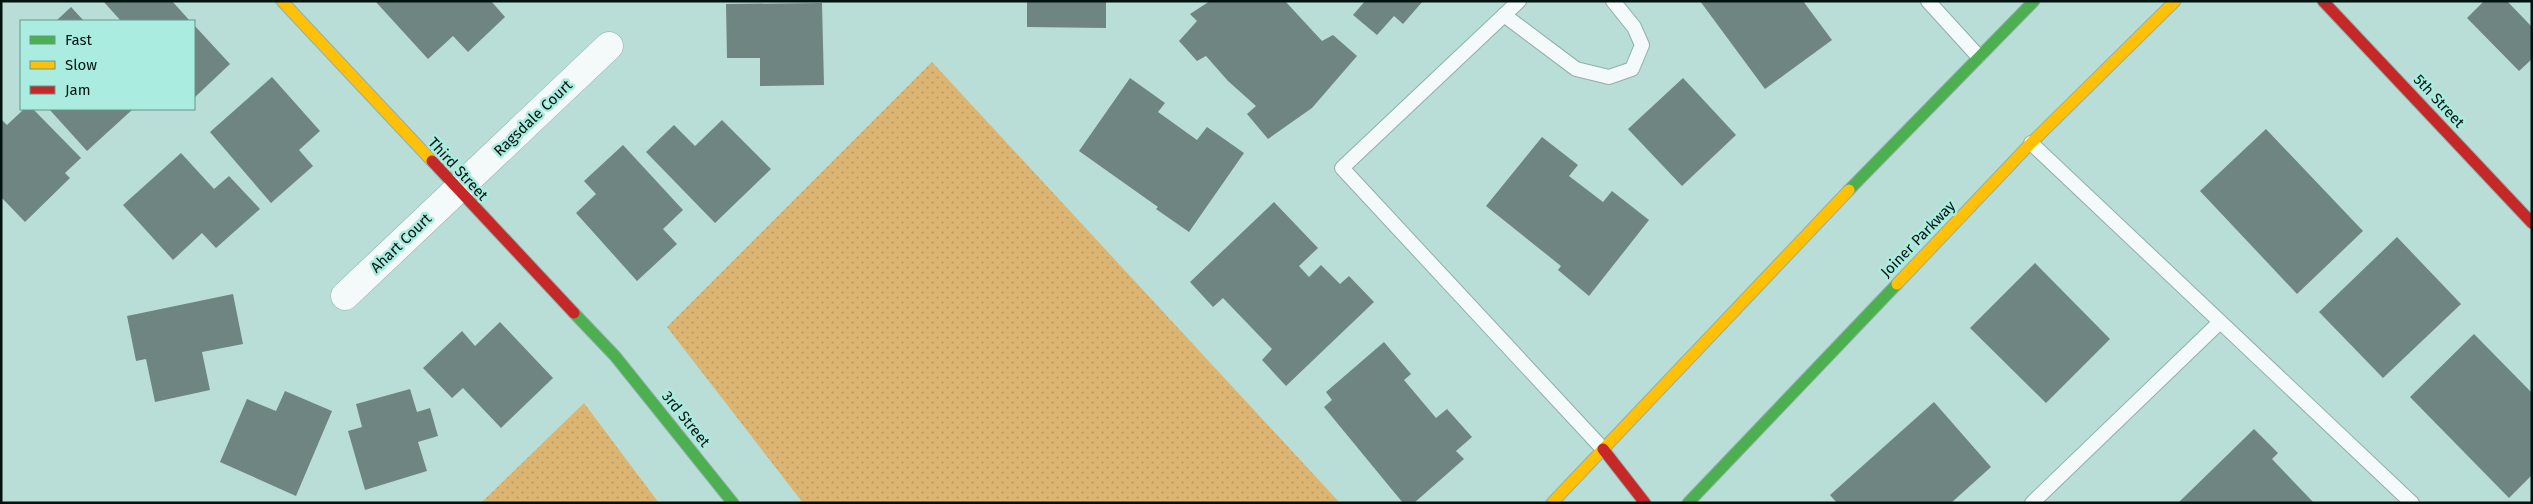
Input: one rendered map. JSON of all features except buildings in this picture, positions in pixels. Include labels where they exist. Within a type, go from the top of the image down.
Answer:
[{"type":"main road","name":"Third Street","points":[[282,1],[457,190],[615,356]]},
{"type":"main road","points":[[1552,503],[1978,56],[2034,1]]},
{"type":"main road","name":"Joiner Parkway","points":[[1688,503],[2031,143],[2175,1]]},
{"type":"main road","name":"5th Street","points":[[2323,1],[2532,223]]},
{"type":"main road","name":"3rd Street","points":[[615,356],[733,503]]},
{"type":"main road","points":[[1603,449],[1644,503]]},
{"type":"street","name":"Ragsdale Court","points":[[457,190],[608,46]]},
{"type":"street","name":"Ahart Court","points":[[345,296],[457,190]]},
{"type":"lane","points":[[1519,1],[1342,168],[1603,449]]},
{"type":"lane","points":[[1504,15],[1576,69],[1609,77],[1632,69],[1642,45],[1634,27],[1613,1]]},
{"type":"lane","points":[[1928,1],[1978,56]]},
{"type":"lane","points":[[2031,143],[2412,503]]},
{"type":"lane","points":[[2032,503],[2220,322]]},
{"type":"shaded area","points":[[932,62],[1340,503],[803,503],[667,327]]},
{"type":"shaded area","points":[[584,403],[659,503],[481,503]]},
{"type":"traffic: fast","points":[[1849,190],[2034,1]]},
{"type":"traffic: fast","points":[[1688,503],[1897,284]]},
{"type":"traffic: fast","points":[[574,313],[615,356],[733,503]]},
{"type":"traffic: slow","points":[[282,1],[432,161]]},
{"type":"traffic: slow","points":[[1897,284],[2031,143],[2175,1]]},
{"type":"traffic: slow","points":[[1552,503],[1849,190]]},
{"type":"traffic: jam","points":[[2323,1],[2532,223]]},
{"type":"traffic: jam","points":[[432,161],[574,313]]},
{"type":"traffic: jam","points":[[1603,449],[1645,503]]}]
